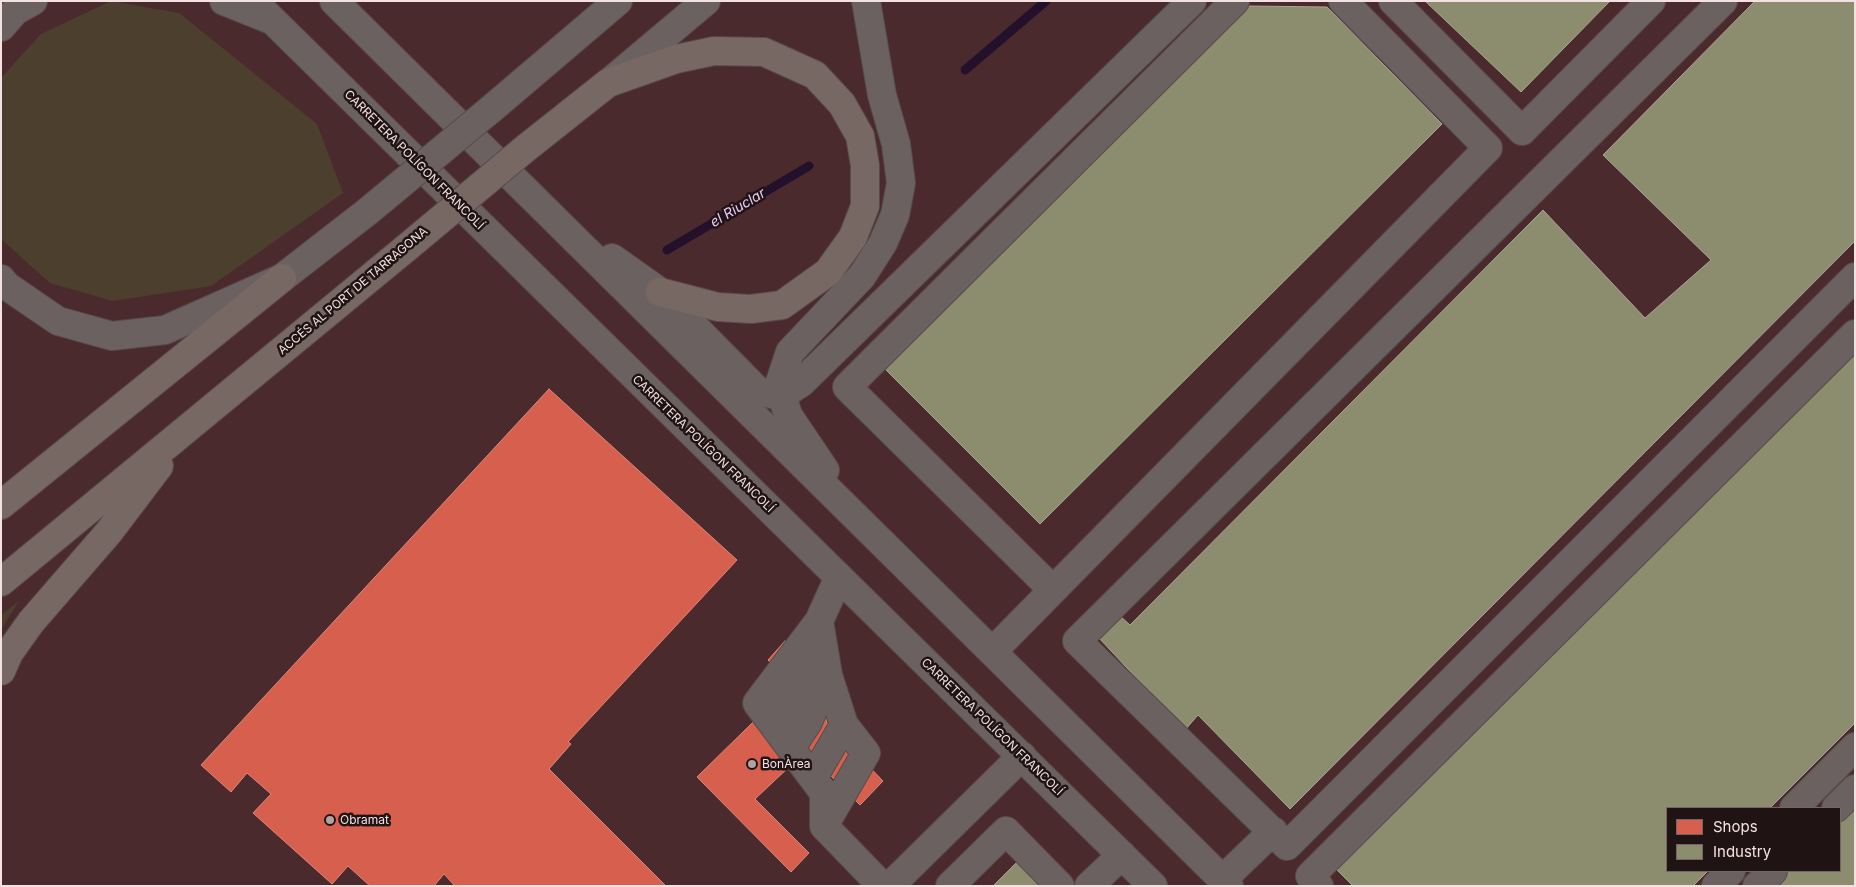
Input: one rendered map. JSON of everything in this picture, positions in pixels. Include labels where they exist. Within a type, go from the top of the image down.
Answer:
[{"type":"highway","points":[[608,84],[676,59],[714,51],[764,52],[815,75],[842,104],[860,136],[865,165],[865,206],[853,238],[828,272],[782,305],[751,309],[718,307],[660,292]]},
{"type":"highway","name":"ACCÉS AL PORT DE TARRAGONA","points":[[1,582],[526,148],[608,84]]},
{"type":"highway","points":[[1,505],[282,278]]},
{"type":"highway","points":[[1,671],[10,653],[31,622],[109,532],[185,430]]},
{"type":"street","points":[[1,27],[15,11],[32,1]]},
{"type":"street","points":[[224,1],[273,21]]},
{"type":"street","name":"CARRETERA POLÍGON FRANCOLÍ","points":[[253,1],[1153,886]]},
{"type":"street","points":[[334,1],[1226,883],[1273,831]]},
{"type":"street","points":[[1,279],[7,286],[58,320],[112,336],[166,330],[282,278],[367,212],[618,1]]},
{"type":"street","name":"ACCÉS AL PORT DE TARRAGONA","points":[[608,84],[706,1]]},
{"type":"street","points":[[856,517],[788,415],[779,385],[790,352],[862,276],[883,243],[895,215],[901,183],[896,144],[882,95],[866,1]]},
{"type":"street","points":[[560,226],[604,253],[660,292],[758,391],[781,396],[802,383],[1192,1]]},
{"type":"street","points":[[1053,590],[847,387],[1235,1]]},
{"type":"street","points":[[992,651],[1488,148],[1342,1]]},
{"type":"street","points":[[1393,1],[1522,131],[1651,1]]},
{"type":"street","points":[[1723,1],[1077,640],[1287,846],[1855,277]]},
{"type":"street","points":[[1319,886],[1310,876],[1855,334]]},
{"type":"street","points":[[839,577],[819,621],[757,703],[824,793],[824,826],[882,886]]},
{"type":"street","points":[[819,621],[828,675],[844,724],[866,753],[824,826]]},
{"type":"street","points":[[791,748],[808,722],[828,675]]},
{"type":"street","points":[[813,778],[844,724]]},
{"type":"street","points":[[1795,807],[1855,747]]},
{"type":"street","points":[[890,886],[1022,756]]},
{"type":"street","points":[[1837,807],[1855,790]]},
{"type":"street","points":[[950,886],[1006,831],[1060,886]]},
{"type":"street","points":[[1089,886],[1122,855]]},
{"type":"street","points":[[1716,886],[1730,872]]},
{"type":"street","points":[[1757,886],[1772,872]]},
{"type":"shaded area","points":[[1,1],[1855,1],[1855,886],[1,886]]},
{"type":"shaded area","points":[[111,1],[179,13],[317,124],[343,193],[211,286],[113,301],[50,283],[1,239],[1,78],[41,34]]},
{"type":"shaded area","points":[[19,601],[1,630],[1,615]]},
{"type":"building: Shops","points":[[549,389],[737,560],[568,742],[571,744],[549,769],[666,886],[455,886],[444,874],[434,886],[370,886],[348,866],[332,884],[253,813],[271,794],[247,773],[231,792],[201,765]]},
{"type":"building: Shops","name":"BonÀrea","points":[[785,641],[846,703],[826,722],[883,781],[860,805],[806,751],[755,799],[809,853],[791,872],[697,777],[792,684],[768,660]]},
{"type":"building: Industry","points":[[1425,1],[1610,1],[1521,92]]},
{"type":"building: Industry","points":[[1755,1],[1855,1],[1855,241],[1290,809],[1198,715],[1185,730],[1098,637],[1119,615],[1130,625],[1543,210],[1645,318],[1711,260],[1603,155]]},
{"type":"building: Industry","points":[[1248,6],[1327,7],[1442,124],[1040,524],[884,368]]},
{"type":"building: Industry","points":[[1855,352],[1855,723],[1771,807],[1666,807],[1666,872],[1707,872],[1693,886],[1353,886],[1337,870]]},
{"type":"building: Industry","points":[[1855,804],[1855,886],[1773,886],[1787,872],[1841,872],[1841,818]]},
{"type":"building: Industry","points":[[1017,862],[1040,886],[993,886]]},
{"type":"waterway","name":"el Riuclar","points":[[965,70],[1046,1]]},
{"type":"waterway","name":"el Riuclar","points":[[667,250],[809,166]]},
{"type":"place","name":"BonÀrea","points":[[752,764]]},
{"type":"place","name":"Obramat","points":[[330,820]]}]
